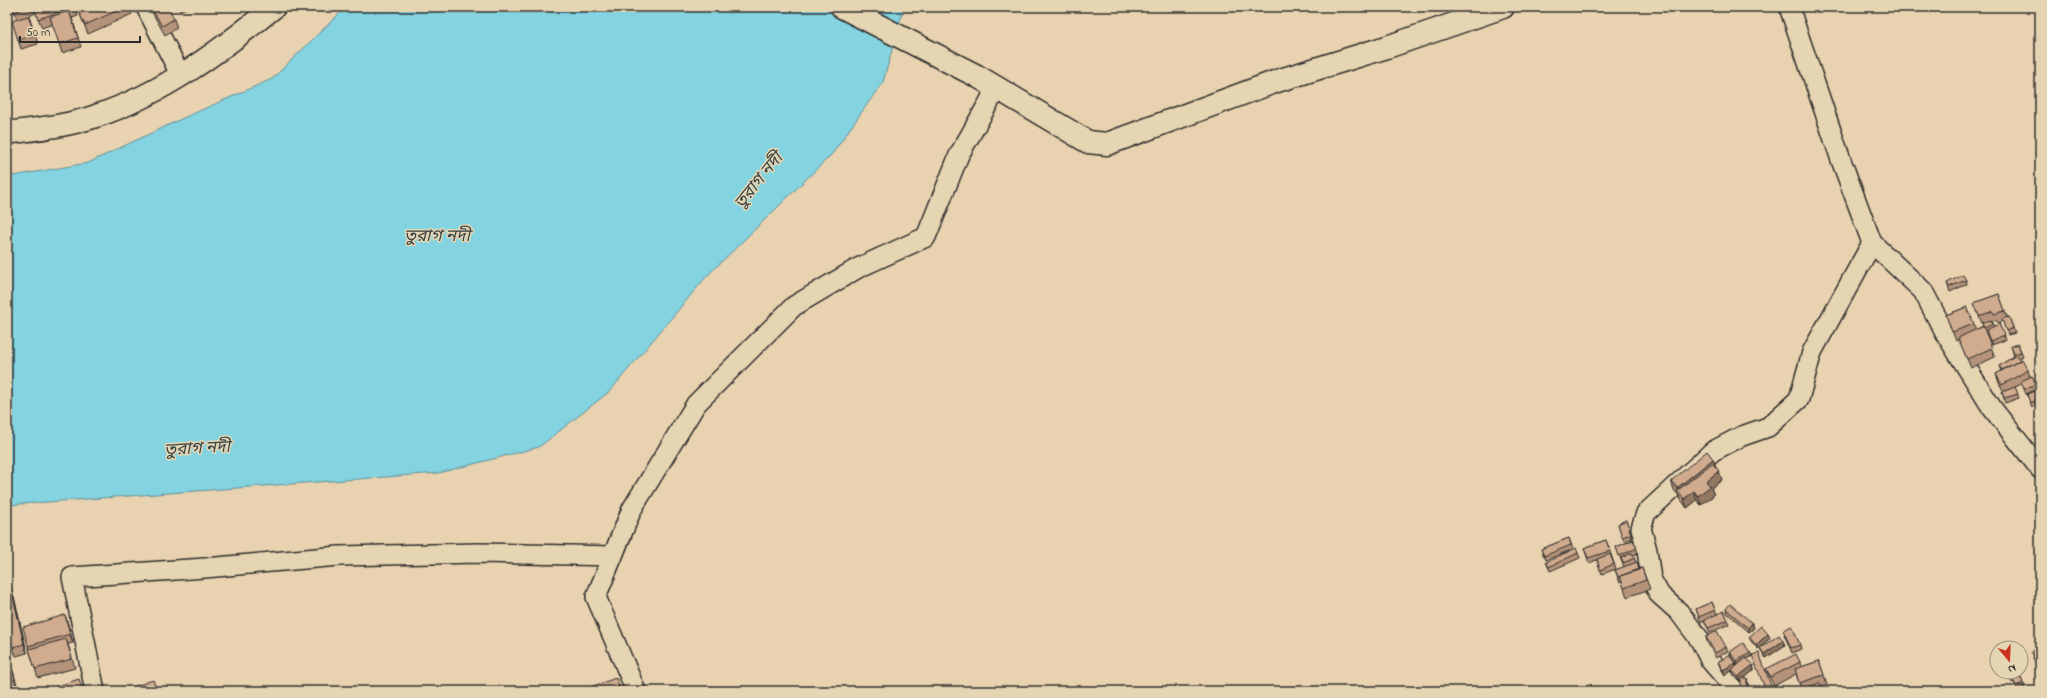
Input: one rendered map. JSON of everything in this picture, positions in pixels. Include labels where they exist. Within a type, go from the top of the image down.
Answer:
[{"type":"main road","points":[[7,133],[96,117],[146,97],[181,76],[251,26],[274,7]]},
{"type":"main road","points":[[842,7],[976,76],[1088,142],[1107,144],[1277,81],[1387,47],[1503,7]]},
{"type":"street","points":[[146,7],[181,76]]},
{"type":"street","points":[[1789,7],[1841,160],[1872,243],[1923,291],[1945,333],[1992,408],[2040,469]]},
{"type":"street","points":[[636,691],[596,597],[632,508],[696,404],[794,306],[858,268],[926,237],[959,154],[997,88]]},
{"type":"street","points":[[1737,691],[1735,686],[1730,683],[1710,660],[1700,640],[1679,612],[1660,595],[1651,579],[1647,550],[1641,528],[1646,513],[1713,451],[1742,436],[1768,427],[1799,400],[1812,352],[1872,243]]},
{"type":"street","points":[[95,691],[72,577],[205,568],[339,556],[479,553],[613,556]]},
{"type":"water","name":"তুরাগ নদী","points":[[346,7],[904,7],[883,82],[832,154],[706,277],[610,391],[539,447],[439,473],[7,505],[7,177],[88,163],[181,119],[272,79]]},
{"type":"building","points":[[12,7],[26,7],[14,12]]},
{"type":"building","points":[[44,7],[74,7],[38,19],[35,10]]},
{"type":"building","points":[[84,7],[125,7],[85,25],[78,10]]},
{"type":"building","points":[[151,7],[168,7],[174,19],[162,26]]},
{"type":"building","points":[[69,11],[78,38],[59,44],[50,17]]},
{"type":"building","points":[[28,16],[35,35],[18,40],[12,21]]},
{"type":"building","points":[[1963,275],[1966,280],[1949,287],[1947,283]]},
{"type":"building","points":[[1999,294],[2005,311],[1994,314],[1993,311],[1979,316],[1974,303]]},
{"type":"building","points":[[1967,307],[1974,324],[1952,332],[1946,315]]},
{"type":"building","points":[[2009,317],[2013,328],[2006,331],[2002,319]]},
{"type":"building","points":[[1991,320],[1993,324],[1984,328],[1982,323]]},
{"type":"building","points":[[1999,324],[2004,335],[1990,341],[1986,330]]},
{"type":"building","points":[[1983,326],[1992,348],[1967,359],[1958,338]]},
{"type":"building","points":[[2018,344],[2021,352],[2014,354],[2011,346]]},
{"type":"building","points":[[2016,355],[2020,360],[2002,370],[1999,366]]},
{"type":"building","points":[[2022,359],[2028,370],[2002,385],[1996,374]]},
{"type":"building","points":[[2032,376],[2036,384],[2024,389],[2021,381]]},
{"type":"building","points":[[2015,387],[2018,394],[2004,398],[2002,392]]},
{"type":"building","points":[[2039,390],[2040,399],[2030,403],[2027,394]]},
{"type":"building","points":[[1707,451],[1713,459],[1677,488],[1671,481]]},
{"type":"building","points":[[1712,463],[1719,471],[1706,481],[1710,486],[1698,496],[1694,491],[1684,499],[1677,491]]},
{"type":"building","points":[[1626,520],[1631,534],[1622,537],[1618,524]]},
{"type":"building","points":[[1569,538],[1571,545],[1544,556],[1541,549]]},
{"type":"building","points":[[1606,540],[1610,551],[1588,558],[1584,548]]},
{"type":"building","points":[[1633,540],[1637,548],[1619,556],[1616,547]]},
{"type":"building","points":[[1576,548],[1578,553],[1549,567],[1546,562]]},
{"type":"building","points":[[1632,553],[1635,558],[1623,563],[1621,558]]},
{"type":"building","points":[[1610,554],[1614,564],[1600,570],[1597,559]]},
{"type":"building","points":[[1637,562],[1639,570],[1620,576],[1619,578],[1615,570]]},
{"type":"building","points":[[1642,568],[1646,580],[1624,588],[1620,576]]},
{"type":"building","points":[[11,588],[24,644],[13,647],[7,622],[7,589]]},
{"type":"building","points":[[1712,602],[1715,610],[1699,617],[1696,609]]},
{"type":"building","points":[[1730,604],[1752,623],[1748,628],[1726,609]]},
{"type":"building","points":[[1724,611],[1728,620],[1708,628],[1704,620]]},
{"type":"building","points":[[65,615],[70,634],[28,646],[23,627]]},
{"type":"building","points":[[1761,626],[1768,634],[1756,645],[1749,637]]},
{"type":"building","points":[[1792,626],[1800,645],[1791,648],[1783,630]]},
{"type":"building","points":[[7,628],[10,639],[7,640]]},
{"type":"building","points":[[1717,631],[1726,647],[1715,653],[1706,637]]},
{"type":"building","points":[[1779,635],[1783,641],[1764,654],[1760,648]]},
{"type":"building","points":[[66,639],[72,659],[35,669],[29,649]]},
{"type":"building","points":[[1743,643],[1750,652],[1736,661],[1730,652]]},
{"type":"building","points":[[2040,645],[2040,665],[2031,652]]},
{"type":"building","points":[[1759,653],[1773,691],[1766,691],[1752,655]]},
{"type":"building","points":[[1796,654],[1800,662],[1771,677],[1766,669]]},
{"type":"building","points":[[1729,655],[1735,663],[1723,670],[1718,662]]},
{"type":"building","points":[[1746,658],[1753,665],[1738,677],[1732,670]]},
{"type":"building","points":[[1819,661],[1824,675],[1799,683],[1795,669]]},
{"type":"building","points":[[10,662],[15,680],[7,682],[7,663]]},
{"type":"building","points":[[616,678],[621,691],[579,691]]},
{"type":"building","points":[[1741,678],[1747,678],[1747,691],[1741,691]]},
{"type":"building","points":[[79,679],[83,691],[46,690]]},
{"type":"building","points":[[153,680],[157,691],[121,691]]},
{"type":"building","points":[[2013,680],[2022,680],[2023,683],[2016,686]]},
{"type":"building","points":[[1820,683],[1822,691],[1796,691]]},
{"type":"building","points":[[1591,684],[1593,691],[1579,691],[1578,687]]},
{"type":"building","points":[[431,688],[432,691],[424,691]]}]
